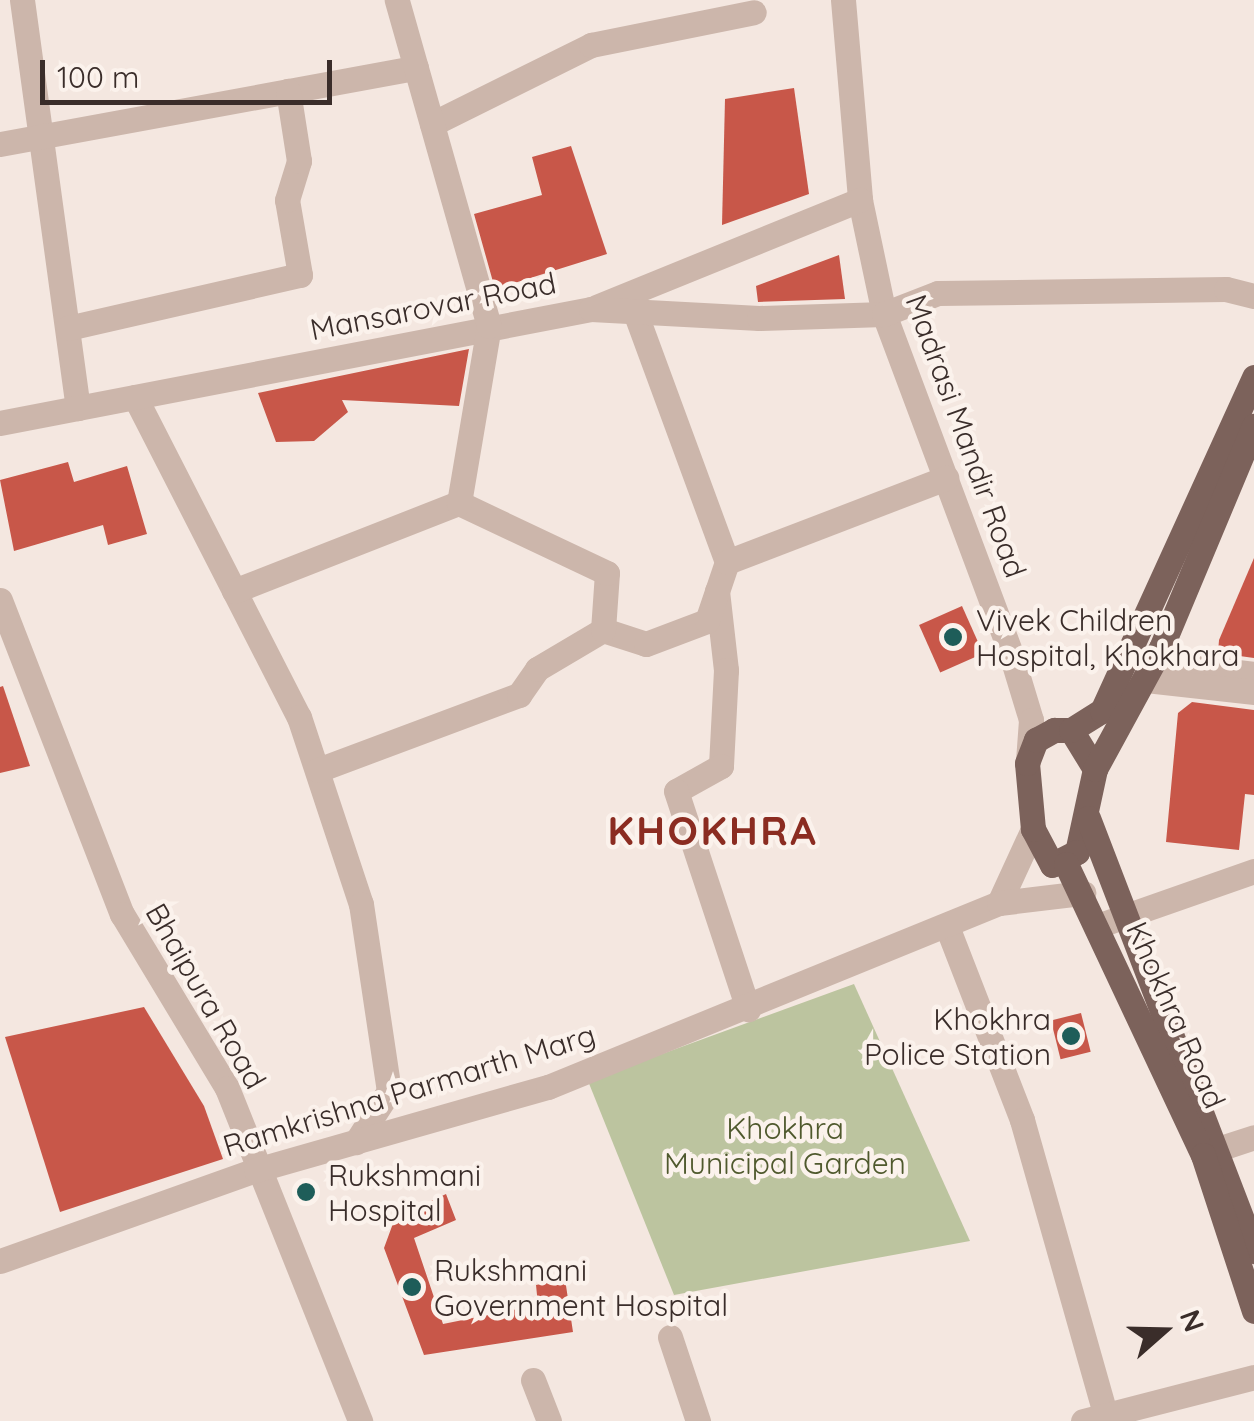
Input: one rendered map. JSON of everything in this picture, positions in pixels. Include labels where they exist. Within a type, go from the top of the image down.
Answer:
[{"type":"main road","points":[[1033,829],[1028,763],[1036,740],[1102,712],[1254,377]]},
{"type":"main road","points":[[1066,864],[1088,818],[1095,769],[1150,671],[1248,464],[1254,426]]},
{"type":"main road","points":[[1062,730],[1095,769]]},
{"type":"main road","name":"Khokhra Road","points":[[1088,818],[1220,1148],[1254,1251]]},
{"type":"main road","name":"Khokhra Road","points":[[1033,829],[1052,865],[1066,864],[1100,925],[1203,1154],[1254,1311]]},
{"type":"street","points":[[22,0],[78,408]]},
{"type":"street","points":[[397,0],[489,326],[459,503]]},
{"type":"street","name":"Madrasi Mandir Road","points":[[843,0],[860,200],[884,314],[1011,654]]},
{"type":"street","points":[[432,124],[591,45],[754,12]]},
{"type":"street","points":[[0,144],[416,68]]},
{"type":"street","points":[[68,328],[300,276],[287,200],[299,161],[288,91]]},
{"type":"street","points":[[591,309],[860,200]]},
{"type":"street","points":[[884,314],[938,293],[1226,288],[1254,296]]},
{"type":"street","name":"Mansarovar Road","points":[[0,423],[591,309],[884,314]]},
{"type":"street","points":[[318,770],[519,695],[537,669],[603,630],[646,644],[707,621],[728,562],[635,312]]},
{"type":"street","points":[[136,396],[318,770],[361,904],[389,1092],[356,1142]]},
{"type":"street","points":[[728,562],[946,478]]},
{"type":"street","points":[[234,591],[459,503],[608,573],[603,630]]},
{"type":"street","points":[[717,591],[726,670],[721,766],[676,792],[748,1009]]},
{"type":"street","name":"Bhaipura Road","points":[[0,600],[10,660],[122,914],[226,1088],[360,1421]]},
{"type":"street","points":[[1011,654],[1062,730]]},
{"type":"street","points":[[1011,654],[1031,720],[1028,763]]},
{"type":"street","points":[[1150,671],[1254,674]]},
{"type":"street","points":[[1150,671],[1254,692]]},
{"type":"street","points":[[999,903],[1033,829]]},
{"type":"street","points":[[1100,925],[1254,871]]},
{"type":"street","points":[[999,903],[1082,893]]},
{"type":"street","name":"Ramkrishna Parmarth Marg","points":[[0,1261],[256,1170],[548,1086],[948,929],[999,903]]},
{"type":"street","points":[[948,929],[1022,1120],[1099,1419],[1254,1377]]},
{"type":"street","points":[[1220,1148],[1254,1136]]},
{"type":"street","points":[[670,1337],[698,1421]]},
{"type":"street","points":[[533,1380],[549,1421]]},
{"type":"green space","name":"Khokhra Municipal Garden","points":[[854,984],[970,1241],[674,1295],[588,1081]]},
{"type":"building","points":[[794,88],[809,194],[722,225],[725,99]]},
{"type":"building","points":[[571,146],[607,254],[495,289],[474,214],[542,195],[532,157]]},
{"type":"building","points":[[839,255],[845,299],[758,302],[756,286]]},
{"type":"building","points":[[469,349],[459,406],[342,400],[348,412],[314,441],[276,442],[258,393]]},
{"type":"building","points":[[68,462],[74,482],[127,466],[147,534],[108,545],[103,525],[14,551],[0,480]]},
{"type":"building","points":[[1254,558],[1254,658],[1218,653],[1219,640]]},
{"type":"building","points":[[962,606],[983,654],[940,673],[919,625]]},
{"type":"building","points":[[3,686],[30,766],[0,773],[0,687]]},
{"type":"building","points":[[1192,702],[1254,710],[1254,795],[1245,794],[1239,850],[1166,842],[1178,713]]},
{"type":"building","points":[[144,1007],[204,1106],[223,1159],[60,1212],[5,1037]]},
{"type":"building","name":"Khokhra Police Station","points":[[1081,1013],[1091,1052],[1061,1059],[1051,1020]]},
{"type":"building","points":[[446,1194],[456,1220],[414,1238],[443,1324],[538,1305],[536,1285],[565,1279],[573,1332],[424,1355],[384,1248],[395,1218]]},
{"type":"place","name":"Vivek Children Hospital, Khokhara","points":[[953,637]]},
{"type":"place","name":"Khokhra Police Station","points":[[1071,1036]]},
{"type":"place","name":"Rukshmani Hospital","points":[[306,1192]]},
{"type":"place","name":"Rukshmani Government Hospital","points":[[412,1287]]},
{"type":"district","name":"KHOKHRA","points":[[713,830]]}]
